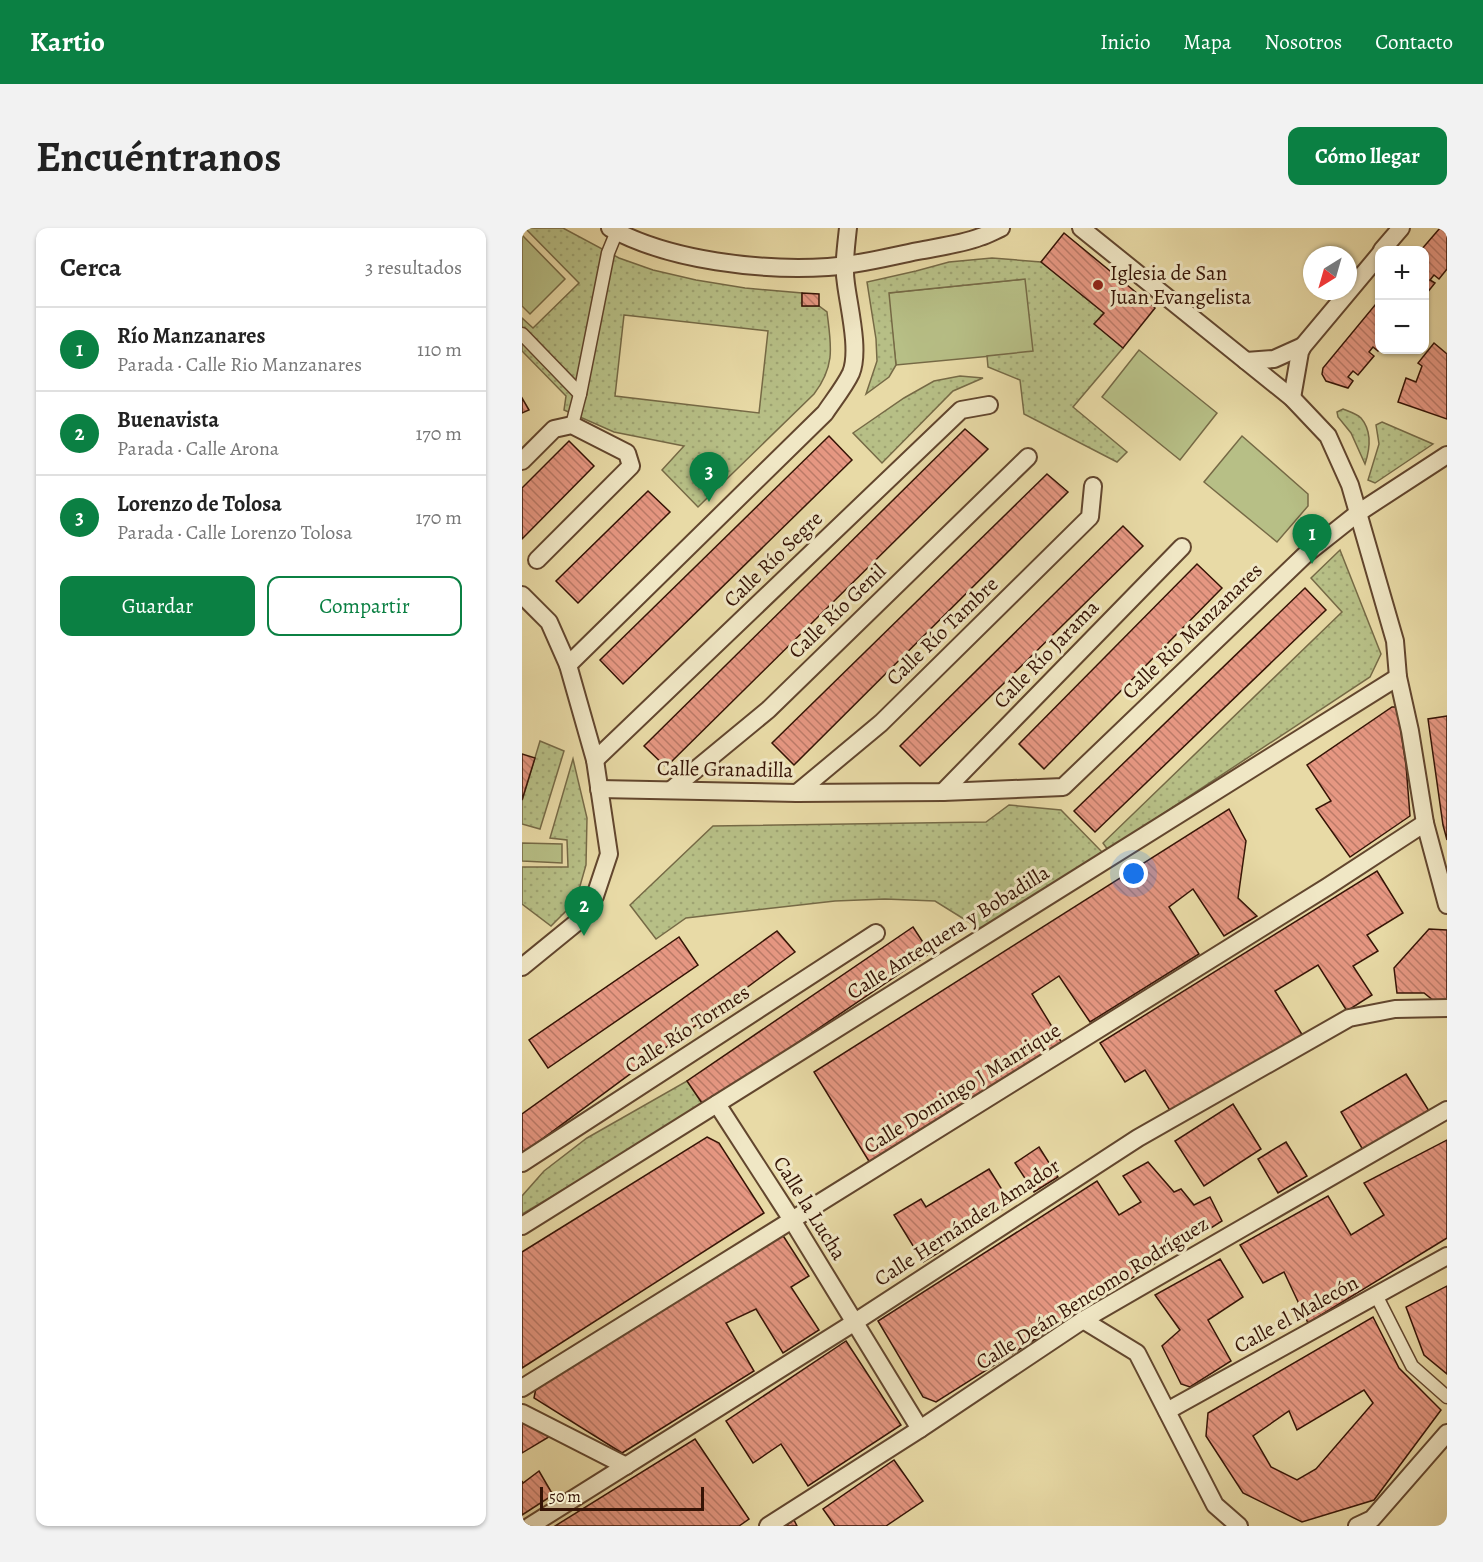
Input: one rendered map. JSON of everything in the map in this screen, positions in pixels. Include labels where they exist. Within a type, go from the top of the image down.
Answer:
[{"type":"street","points":[[568,665],[825,413],[851,372],[854,350],[845,283],[848,228]]},
{"type":"street","points":[[572,424],[615,229],[663,249],[707,260],[793,268],[845,266],[978,238],[1001,228]]},
{"type":"street","points":[[1081,228],[1292,398],[1328,436],[1350,484],[1395,641],[1398,677],[1410,730],[1425,824],[1447,904]]},
{"type":"street","points":[[1386,246],[1401,228]]},
{"type":"street","points":[[1292,398],[1303,346],[1375,259]]},
{"type":"street","points":[[522,334],[580,394]]},
{"type":"street","points":[[1246,361],[1274,359],[1303,346]]},
{"type":"street","name":"Calle Río Segre","points":[[594,760],[961,410],[989,405]]},
{"type":"street","points":[[522,460],[554,429],[572,424],[627,453],[631,466],[537,560]]},
{"type":"street","name":"Calle Rio Manzanares","points":[[1063,787],[1290,568],[1358,513],[1447,455]]},
{"type":"street","name":"Calle Río Genil","points":[[671,790],[768,710],[1028,457]]},
{"type":"street","name":"Calle Río Tambre","points":[[797,793],[880,723],[1090,517],[1093,486]]},
{"type":"street","name":"Calle Río Jarama","points":[[943,792],[1182,547]]},
{"type":"street","points":[[522,595],[549,622],[568,665],[594,760],[609,854],[595,896],[576,923],[522,968]]},
{"type":"street","name":"Calle Antequera y Bobadilla","points":[[522,1226],[1398,677]]},
{"type":"street","name":"Calle Granadilla","points":[[599,789],[797,793],[943,792],[1063,787]]},
{"type":"street","name":"Calle Domingo J Manrique","points":[[522,1388],[1425,824]]},
{"type":"street","name":"Calle Río Tormes","points":[[522,1163],[876,933]]},
{"type":"street","name":"Calle Hernández Amador","points":[[530,1526],[855,1322],[1138,1138],[1349,1018],[1395,1009],[1447,1008]]},
{"type":"street","name":"Calle la Lucha","points":[[717,1104],[792,1220],[920,1429]]},
{"type":"street","name":"Calle Deán Bencomo Rodríguez","points":[[768,1526],[920,1429],[1083,1320],[1447,1110]]},
{"type":"street","name":"Calle el Malecón","points":[[1167,1411],[1447,1256]]},
{"type":"street","points":[[1376,1295],[1412,1366],[1447,1397]]},
{"type":"street","points":[[1083,1320],[1137,1353],[1215,1505],[1239,1526]]},
{"type":"street","points":[[522,1413],[626,1466]]},
{"type":"street","points":[[1357,1526],[1372,1519],[1447,1433]]},
{"type":"green space","points":[[525,228],[563,228],[619,258],[653,270],[745,288],[802,293],[802,306],[819,306],[827,312],[830,354],[826,374],[814,394],[698,507],[662,470],[684,446],[614,432],[564,410],[566,396],[522,351],[522,318],[533,328],[579,283]],"holes":[[[624,315],[768,331],[759,413],[615,396]]]},
{"type":"green space","points":[[522,235],[565,279],[530,314],[522,306]]},
{"type":"green space","points":[[992,258],[1041,262],[1104,313],[1095,324],[1123,348],[1073,407],[1127,452],[1117,462],[1024,414],[1020,380],[988,367],[987,356],[1033,351],[1025,279],[889,293],[896,365],[889,377],[866,394],[877,361],[867,282],[949,262]]},
{"type":"green space","points":[[1026,279],[1034,352],[896,365],[888,293]]},
{"type":"green space","points":[[1139,350],[1217,413],[1180,460],[1102,397]]},
{"type":"green space","points":[[960,376],[983,378],[953,391],[882,463],[853,433],[904,398],[934,381]]},
{"type":"green space","points":[[1343,409],[1359,417],[1365,423],[1369,446],[1365,464],[1351,433],[1338,417],[1337,412]]},
{"type":"green space","points":[[1382,422],[1433,444],[1375,483],[1368,480],[1379,444],[1376,425]]},
{"type":"green space","points":[[1242,436],[1308,494],[1308,506],[1277,542],[1204,482]]},
{"type":"green space","points":[[1340,550],[1381,654],[1370,677],[1108,850],[1103,843],[1342,612],[1311,578]]},
{"type":"green space","points":[[540,741],[564,751],[540,829],[522,824],[522,801]]},
{"type":"green space","points":[[573,759],[587,818],[586,865],[580,886],[568,909],[551,926],[522,904],[522,867],[568,867],[567,840],[550,838]]},
{"type":"green space","points":[[1009,805],[1061,810],[1104,854],[980,929],[935,901],[885,899],[835,901],[686,918],[656,939],[630,905],[713,826],[986,822]]},
{"type":"green space","points":[[522,843],[562,844],[562,863],[522,861]]},
{"type":"green space","points":[[687,1081],[704,1106],[522,1214],[522,1196],[544,1171],[587,1138]]},
{"type":"building","points":[[1440,228],[1447,228],[1447,269],[1439,279],[1434,275],[1430,280],[1435,283],[1429,290],[1429,246],[1424,246]]},
{"type":"building","name":"Iglesia de San Juan Evangelista","points":[[1064,233],[1155,308],[1123,348],[1094,324],[1104,313],[1041,262]]},
{"type":"building","points":[[802,293],[819,294],[819,306],[802,306]]},
{"type":"building","points":[[1375,305],[1375,349],[1373,347],[1369,352],[1374,356],[1358,375],[1353,371],[1348,377],[1353,381],[1348,388],[1326,381],[1322,374],[1323,368]]},
{"type":"building","points":[[1434,343],[1447,354],[1447,419],[1398,402],[1406,378],[1416,382],[1422,366],[1418,363],[1425,354],[1429,354],[1429,349]]},
{"type":"building","points":[[522,398],[529,410],[522,413]]},
{"type":"building","points":[[965,429],[988,449],[666,767],[644,746]]},
{"type":"building","points":[[829,436],[852,460],[623,684],[600,660]]},
{"type":"building","points":[[569,441],[594,466],[522,539],[522,488]]},
{"type":"building","points":[[1047,474],[1068,492],[794,765],[772,743]]},
{"type":"building","points":[[648,491],[670,512],[578,603],[556,581]]},
{"type":"building","points":[[1123,526],[1143,546],[920,766],[900,746]]},
{"type":"building","points":[[1197,564],[1222,588],[1044,769],[1019,744]]},
{"type":"building","points":[[1305,588],[1326,610],[1095,832],[1074,811]]},
{"type":"building","points":[[1392,707],[1401,707],[1400,726],[1410,816],[1350,857],[1316,809],[1331,801],[1307,765]]},
{"type":"building","points":[[1447,716],[1447,840],[1428,719]]},
{"type":"building","points":[[522,754],[535,758],[522,800]]},
{"type":"building","points":[[1229,809],[1246,841],[1238,898],[1257,916],[1224,936],[1193,889],[1169,907],[1199,954],[1090,1022],[1059,976],[1032,994],[1062,1043],[870,1163],[814,1072]]},
{"type":"building","points":[[1377,871],[1403,913],[1367,935],[1378,951],[1353,966],[1372,995],[1347,1011],[1318,965],[1275,991],[1303,1036],[1174,1117],[1145,1070],[1125,1082],[1100,1043]]},
{"type":"building","points":[[913,927],[930,953],[704,1106],[687,1081]]},
{"type":"building","points":[[1429,929],[1447,930],[1447,1006],[1443,1008],[1424,993],[1397,993],[1394,968]]},
{"type":"building","points":[[777,931],[795,952],[522,1154],[522,1114]]},
{"type":"building","points":[[679,937],[698,965],[548,1068],[529,1040]]},
{"type":"building","points":[[1406,1074],[1429,1111],[1363,1150],[1341,1112]]},
{"type":"building","points":[[1233,1104],[1261,1149],[1204,1186],[1175,1141]]},
{"type":"building","points":[[707,1137],[719,1143],[764,1213],[522,1368],[522,1252]]},
{"type":"building","points":[[1447,1140],[1447,1238],[1308,1323],[1284,1272],[1263,1283],[1240,1245],[1328,1196],[1351,1235],[1384,1215],[1364,1183]]},
{"type":"building","points":[[1286,1142],[1307,1176],[1278,1193],[1258,1159]]},
{"type":"building","points":[[1039,1147],[1058,1177],[1034,1192],[1015,1163]]},
{"type":"building","points":[[1148,1162],[1174,1192],[1181,1189],[1194,1205],[1210,1197],[1222,1221],[936,1402],[923,1397],[878,1321],[1097,1181],[1119,1215],[1141,1202],[1123,1176]]},
{"type":"building","points":[[989,1169],[1011,1204],[979,1223],[975,1218],[937,1241],[943,1250],[923,1262],[894,1215],[921,1199],[926,1207]]},
{"type":"building","points":[[782,1234],[809,1276],[791,1287],[819,1330],[783,1353],[756,1309],[726,1323],[754,1371],[622,1453],[534,1398],[537,1383]]},
{"type":"building","points":[[1220,1259],[1243,1297],[1208,1320],[1231,1361],[1190,1387],[1181,1384],[1162,1346],[1180,1330],[1155,1295]]},
{"type":"building","points":[[1447,1286],[1447,1374],[1424,1355],[1406,1307]]},
{"type":"building","points":[[1373,1317],[1399,1368],[1441,1410],[1374,1500],[1302,1522],[1243,1493],[1206,1436],[1208,1413]],"holes":[[[1364,1390],[1373,1403],[1316,1469],[1297,1480],[1271,1467],[1253,1436],[1289,1411],[1297,1430]]]},
{"type":"building","points":[[846,1341],[901,1425],[808,1486],[781,1444],[753,1463],[726,1421]]},
{"type":"building","points":[[522,1420],[552,1435],[522,1453]]},
{"type":"building","points":[[695,1439],[749,1519],[739,1526],[555,1526]]},
{"type":"building","points":[[894,1460],[923,1501],[886,1526],[835,1526],[823,1509]]},
{"type":"building","points":[[539,1471],[553,1495],[522,1515],[522,1481],[523,1483]]},
{"type":"building","points":[[794,1520],[797,1526],[785,1526]]},
{"type":"place","name":"Iglesia de San Juan Evangelista","points":[[1098,285]]},
{"type":"place","name":"Lorenzo de Tolosa","points":[[709,502]]},
{"type":"place","name":"Río Manzanares","points":[[1312,564]]},
{"type":"place","name":"Buenavista","points":[[584,936]]}]
